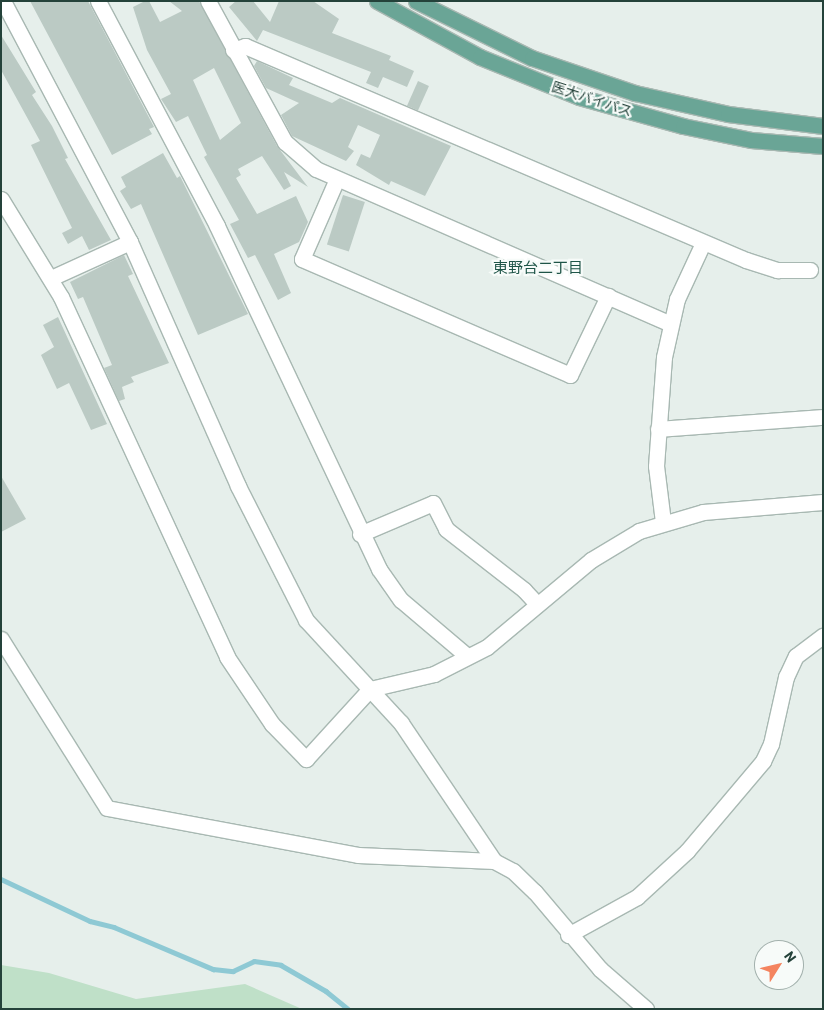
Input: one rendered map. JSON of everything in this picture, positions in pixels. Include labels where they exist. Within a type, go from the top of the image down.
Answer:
[{"type":"main road","name":"医大バイパス","points":[[377,1],[480,57],[579,97],[683,126],[751,140],[823,146]]},
{"type":"main road","name":"医大バイパス","points":[[416,1],[532,58],[635,94],[728,114],[823,126]]},
{"type":"street","points":[[3,1],[130,242],[238,486],[306,620],[401,723],[494,861]]},
{"type":"street","points":[[98,1],[216,226],[360,534],[401,600],[467,656]]},
{"type":"street","points":[[208,1],[233,50],[285,142],[298,156],[336,181],[670,323]]},
{"type":"street","points":[[233,50],[245,46],[703,243],[777,270],[810,270]]},
{"type":"street","points":[[336,181],[302,259],[570,375],[608,296]]},
{"type":"street","points":[[1,199],[51,278],[227,658],[272,724],[306,758],[370,689],[434,674],[487,646],[613,544],[663,522],[703,512],[823,502]]},
{"type":"street","points":[[51,278],[130,242]]},
{"type":"street","points":[[663,522],[656,466],[658,429],[670,323],[703,243]]},
{"type":"street","points":[[658,429],[823,417]]},
{"type":"street","points":[[360,534],[433,503],[446,529],[524,590],[537,604]]},
{"type":"street","points":[[568,935],[637,897],[681,859],[763,761],[771,744],[786,677],[796,656],[823,636]]},
{"type":"street","points":[[1,638],[107,808],[358,855],[494,861],[513,871],[535,892],[568,935],[600,969],[646,1009]]},
{"type":"green space","points":[[1,965],[49,973],[136,999],[245,984],[302,1009],[1,1009]]},
{"type":"building","points":[[30,1],[88,1],[154,127],[149,129],[152,134],[112,155]]},
{"type":"building","points":[[149,1],[160,22],[182,11],[169,1],[199,1],[277,146],[308,187],[284,172],[291,186],[284,190],[262,156],[238,169],[241,175],[236,178],[257,214],[296,196],[308,222],[299,242],[274,254],[291,293],[278,300],[255,255],[248,258],[230,224],[239,220],[204,157],[207,155],[188,116],[176,122],[161,99],[171,94],[147,50],[133,7]],"holes":[[[214,68],[241,123],[220,140],[193,80]]]},
{"type":"building","points":[[236,1],[253,1],[270,22],[279,1],[313,1],[339,19],[332,33],[391,56],[389,60],[414,71],[407,87],[383,77],[378,88],[366,83],[371,72],[263,30],[257,41],[229,7]]},
{"type":"building","points":[[1,35],[36,92],[32,95],[52,126],[68,158],[65,159],[111,240],[89,250],[82,236],[68,244],[62,233],[72,228],[31,145],[40,141],[1,70]]},
{"type":"building","points":[[257,61],[293,78],[289,85],[332,103],[340,98],[451,146],[425,196],[391,181],[389,185],[356,165],[361,154],[370,158],[380,135],[358,125],[348,147],[354,151],[346,161],[292,136],[281,115],[299,103],[266,88],[254,66]]},
{"type":"building","points":[[418,81],[429,86],[418,111],[407,106]]},
{"type":"building","points":[[163,153],[177,178],[180,176],[248,314],[198,335],[141,204],[131,209],[120,191],[126,187],[121,177]]},
{"type":"building","points":[[343,195],[365,202],[349,252],[327,244]]},
{"type":"building","points":[[124,255],[133,274],[128,276],[169,363],[131,377],[134,382],[122,387],[125,399],[119,401],[104,368],[112,365],[83,297],[78,299],[70,282]]},
{"type":"building","points":[[58,317],[107,424],[91,430],[69,383],[57,389],[41,355],[54,347],[43,325]]},
{"type":"building","points":[[1,476],[26,519],[1,532]]},
{"type":"waterway","points":[[1,879],[90,921],[114,927],[213,969],[233,971],[254,961],[281,965],[326,991],[348,1009]]},
{"type":"district","name":"東野台二丁目","points":[[538,268]]}]
